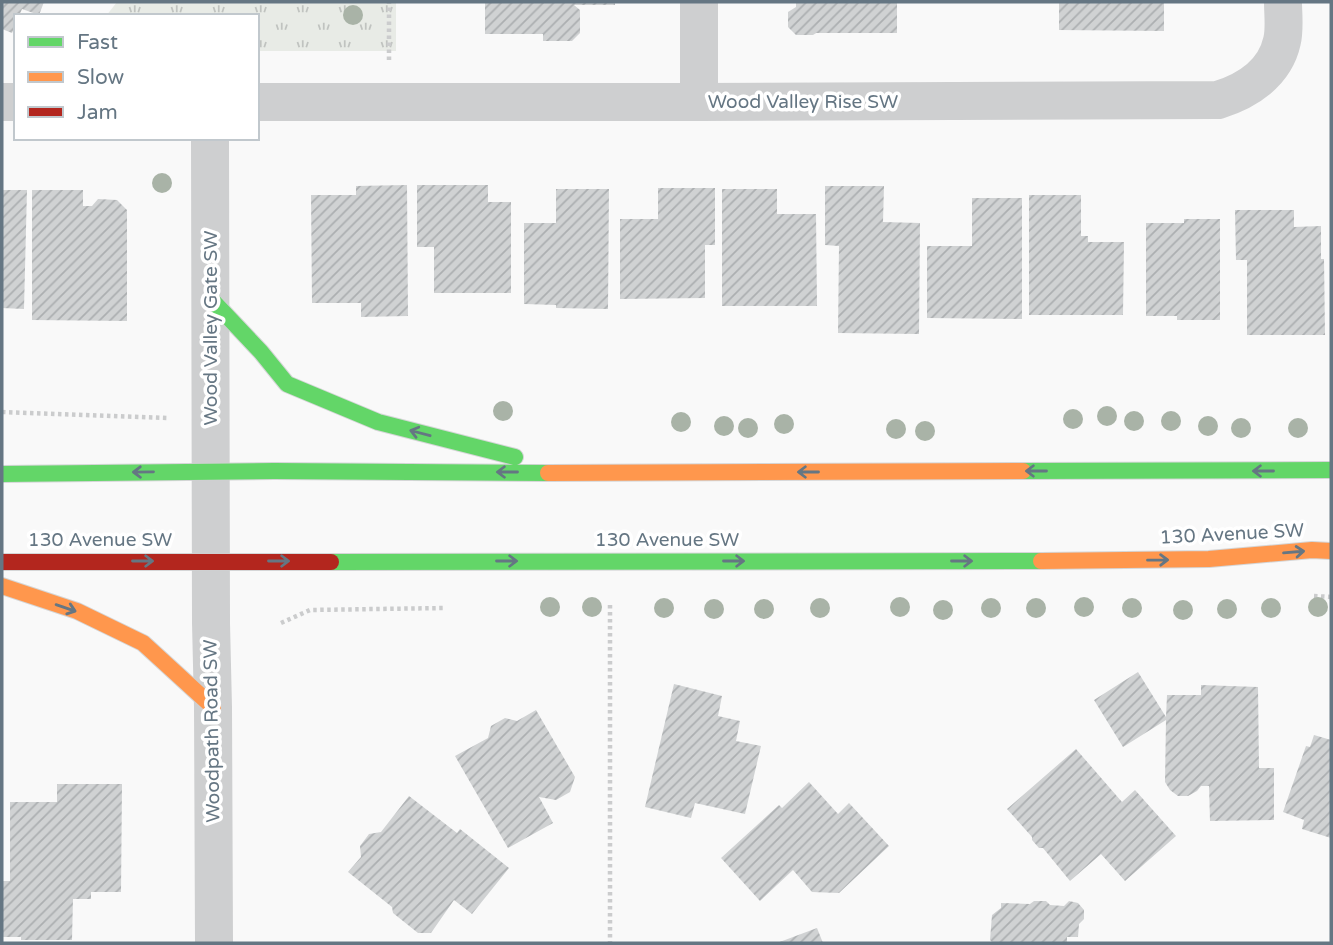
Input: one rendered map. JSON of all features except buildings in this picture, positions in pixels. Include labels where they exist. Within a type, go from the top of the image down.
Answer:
[{"type":"street","points":[[699,2],[699,103]]},
{"type":"street","name":"Wood Valley Rise SW","points":[[259,102],[1218,100],[1250,87],[1275,59],[1282,41],[1283,2]]},
{"type":"street","name":"Wood Valley Gate SW","points":[[210,140],[212,518]]},
{"type":"street","points":[[211,299],[287,384],[378,422],[582,473]]},
{"type":"street","points":[[2,474],[211,471],[582,473],[1331,470]]},
{"type":"street","name":"Woodpath Road SW","points":[[212,518],[214,943]]},
{"type":"street","name":"130 Avenue SW","points":[[2,562],[1107,561],[1209,559],[1312,550],[1331,551]]},
{"type":"street","points":[[1209,559],[1271,569]]},
{"type":"street","points":[[2,586],[77,611],[143,643],[213,707]]},
{"type":"path","points":[[386,101],[389,2]]},
{"type":"path","points":[[2,412],[211,420]]},
{"type":"path","points":[[610,605],[610,943]]},
{"type":"green space","points":[[117,2],[396,2],[396,51],[259,51],[259,14],[108,14]]},
{"type":"traffic: fast","points":[[211,299],[287,384],[378,422],[515,457]]},
{"type":"traffic: fast","points":[[1023,471],[1331,470]]},
{"type":"traffic: fast","points":[[2,474],[274,471],[548,473]]},
{"type":"traffic: fast","points":[[331,562],[1041,561]]},
{"type":"traffic: slow","points":[[548,473],[1023,471]]},
{"type":"traffic: slow","points":[[1041,561],[1209,559],[1312,550],[1331,551]]},
{"type":"traffic: slow","points":[[2,586],[77,611],[143,643],[213,707]]},
{"type":"traffic: jam","points":[[2,562],[331,562]]}]
